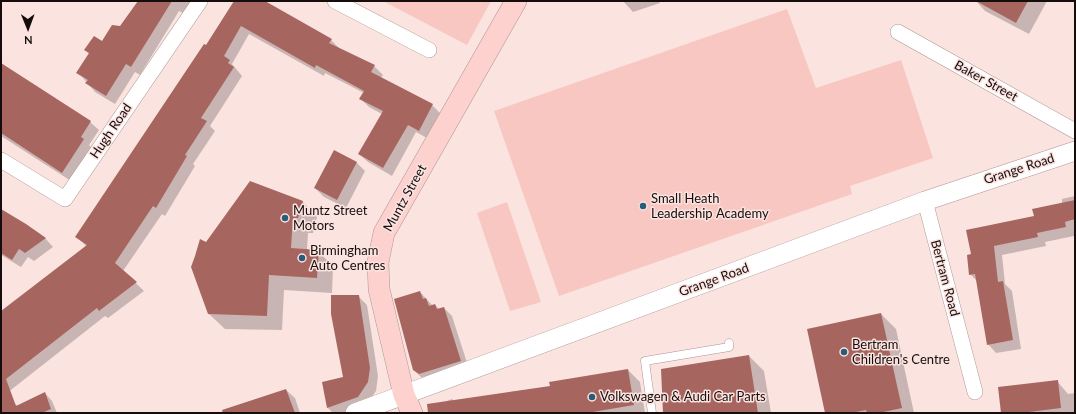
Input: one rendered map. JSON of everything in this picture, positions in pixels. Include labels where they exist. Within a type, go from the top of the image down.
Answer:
[{"type":"main road","name":"Muntz Street","points":[[408,404],[379,289],[378,262],[384,233],[516,1]]},
{"type":"street","name":"Hugh Road","points":[[1,160],[65,199],[200,1]]},
{"type":"street","points":[[335,1],[429,50]]},
{"type":"street","name":"Baker Street","points":[[898,32],[1075,131]]},
{"type":"street","name":"Grange Road","points":[[355,413],[408,404],[925,201],[1075,151]]},
{"type":"street","name":"Bertram Road","points":[[925,201],[975,392]]},
{"type":"lane","points":[[652,413],[645,361],[688,351],[729,347],[729,342]]},
{"type":"shaded area","points":[[383,1],[491,1],[467,45]]},
{"type":"shaded area","points":[[787,9],[816,88],[901,60],[933,158],[850,186],[852,194],[559,296],[494,111]]},
{"type":"shaded area","points":[[507,202],[541,302],[510,311],[477,213]]},
{"type":"building","points":[[138,1],[172,1],[131,67],[126,64],[106,96],[85,83],[88,80],[76,73],[89,53],[84,50],[94,36],[102,41],[112,25],[120,26]]},
{"type":"building","points":[[234,1],[265,1],[332,39],[329,43],[375,65],[371,72],[433,104],[419,131],[408,125],[383,168],[358,154],[383,111],[359,99],[364,91],[316,65],[315,68],[241,26],[224,56],[230,60],[228,63],[234,67],[201,118],[207,121],[185,155],[187,156],[156,208],[153,206],[115,263],[137,282],[99,311],[97,308],[6,379],[16,406],[45,392],[51,409],[42,413],[1,413],[1,311],[87,245],[75,237],[204,44],[206,45]]},
{"type":"building","points":[[976,1],[1028,1],[1016,23]]},
{"type":"building","points":[[1,63],[91,121],[81,137],[84,139],[62,173],[1,133]]},
{"type":"building","points":[[334,150],[357,162],[337,200],[314,188]]},
{"type":"building","points":[[250,181],[303,201],[298,218],[293,218],[291,248],[319,250],[317,278],[269,275],[267,316],[208,314],[191,267],[200,239],[206,242]]},
{"type":"building","points":[[1075,200],[1075,219],[1065,222],[1066,227],[1037,233],[1038,237],[994,246],[998,282],[1003,281],[1013,340],[987,345],[975,274],[969,275],[967,255],[971,254],[966,230],[1034,216],[1032,209]]},
{"type":"building","points":[[1,209],[46,238],[25,253],[19,249],[12,260],[1,253]]},
{"type":"building","points":[[420,291],[423,299],[426,298],[429,306],[435,304],[437,309],[444,307],[461,361],[419,374],[413,370],[394,299]]},
{"type":"building","points":[[331,295],[359,295],[370,368],[368,382],[358,397],[327,408],[322,382],[343,377],[331,314]]},
{"type":"building","points":[[881,313],[902,408],[879,413],[867,413],[866,410],[851,413],[825,413],[807,329]]},
{"type":"building","points":[[749,355],[758,413],[663,413],[661,369]]},
{"type":"building","points":[[628,369],[634,405],[587,413],[428,413],[427,404],[550,386],[549,382]]},
{"type":"building","points":[[1058,380],[1061,408],[1021,413],[1001,413],[998,387]]},
{"type":"building","points":[[286,389],[295,413],[223,413],[222,410]]},
{"type":"place","name":"Small Heath Leadership Academy","points":[[643,206]]},
{"type":"place","name":"Muntz Street Motors","points":[[285,218]]},
{"type":"place","name":"Birmingham Auto Centres","points":[[302,258]]},
{"type":"place","name":"Bertram Children's Centre","points":[[844,352]]},
{"type":"place","name":"Volkswagen & Audi Car Parts","points":[[592,397]]}]
